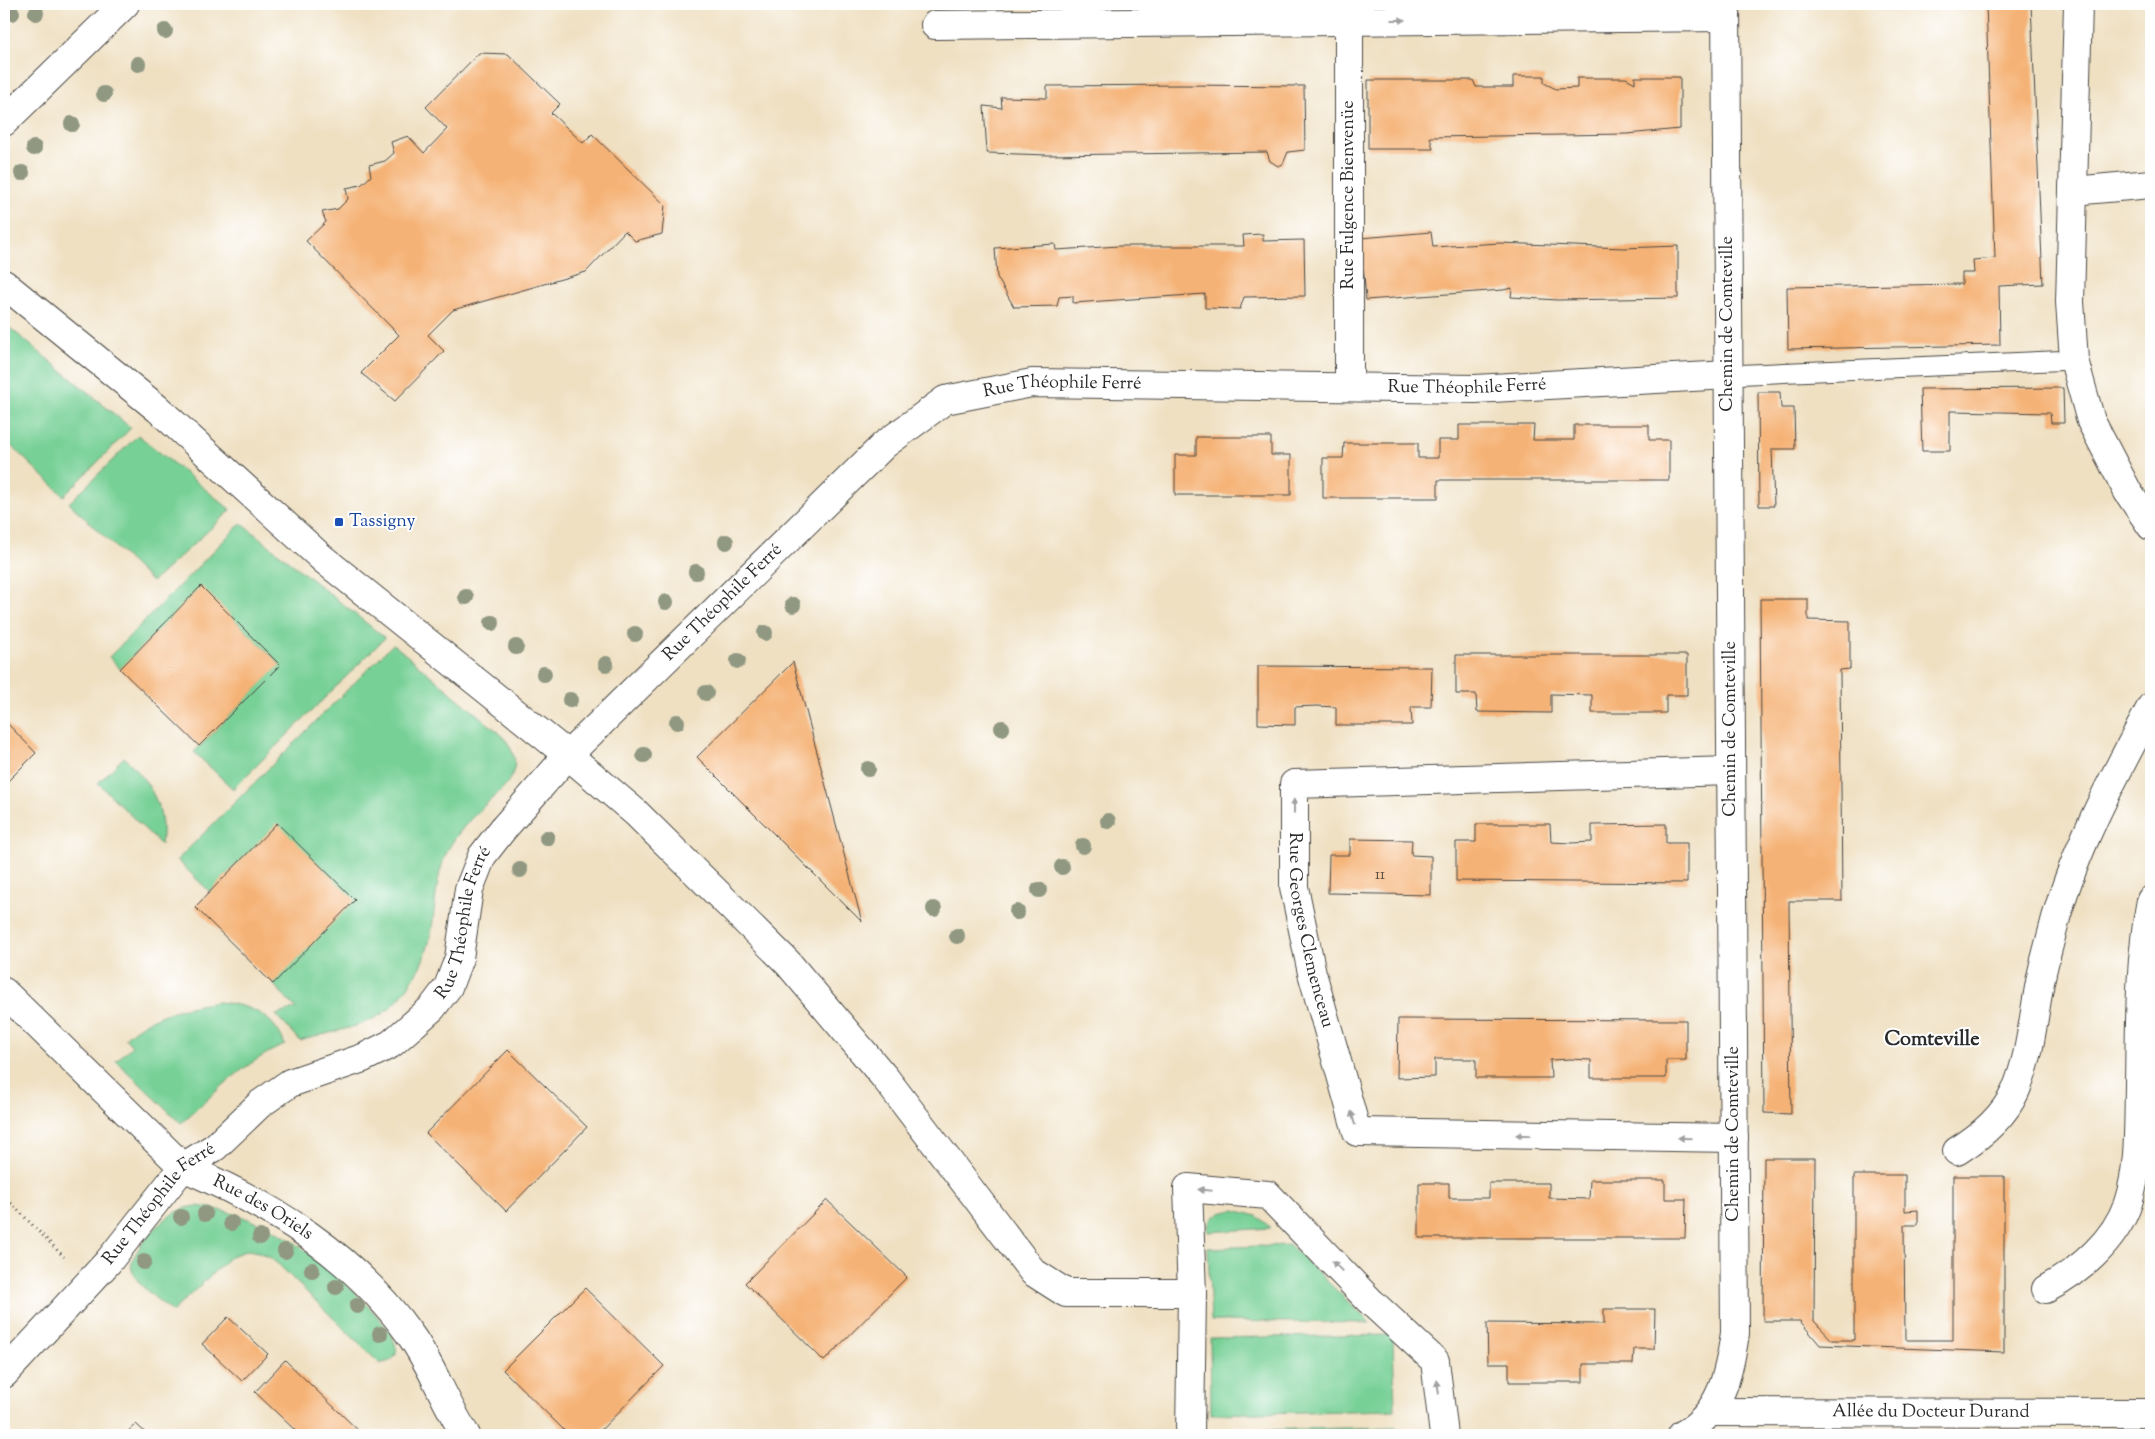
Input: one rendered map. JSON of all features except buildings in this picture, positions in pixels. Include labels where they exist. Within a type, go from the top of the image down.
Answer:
[{"type":"street","points":[[4,122],[124,4]]},
{"type":"street","points":[[2078,4],[2070,302],[2074,360],[2091,421],[2128,492],[2151,526]]},
{"type":"street","points":[[935,25],[1349,12],[1726,10]]},
{"type":"street","name":"Chemin de Comteville","points":[[1682,1435],[1692,1430],[1711,1412],[1721,1396],[1730,1366],[1735,1333],[1726,10]]},
{"type":"street","name":"Rue Fulgence Bienvenüe","points":[[1349,12],[1349,387]]},
{"type":"street","points":[[2073,191],[2151,184]]},
{"type":"street","points":[[4,284],[158,409],[322,559],[568,755],[636,814],[788,963],[886,1079],[1033,1272],[1066,1293],[1192,1293]]},
{"type":"street","name":"Rue Théophile Ferré","points":[[4,1374],[108,1262],[183,1167],[215,1147],[260,1104],[290,1083],[370,1055],[391,1044],[432,1008],[448,987],[459,958],[469,889],[482,856],[503,829],[568,755],[884,445],[945,400],[1032,383],[1475,389],[1728,375]]},
{"type":"street","points":[[1957,1151],[1978,1138],[1997,1120],[2014,1093],[2027,1057],[2041,978],[2057,916],[2080,853],[2106,793],[2151,707]]},
{"type":"street","name":"Rue Georges Clemenceau","points":[[1731,771],[1294,784],[1294,887],[1312,973],[1357,1132],[1734,1138]]},
{"type":"street","points":[[2046,1289],[2069,1277],[2089,1260],[2112,1232],[2128,1204],[2136,1169],[2140,981],[2151,900]]},
{"type":"street","name":"Rue des Oriels","points":[[4,992],[183,1167],[220,1183],[266,1208],[306,1232],[342,1260],[381,1298],[412,1337],[466,1435]]},
{"type":"street","points":[[1190,1435],[1192,1293],[1188,1188],[1268,1195],[1370,1300],[1436,1361],[1444,1435]]},
{"type":"street","name":"Allée du Docteur Durand","points":[[1711,1412],[2151,1413]]},
{"type":"lane","points":[[1728,375],[2074,360]]},
{"type":"path","points":[[4,1196],[89,1282]]},
{"type":"green space","points":[[4,323],[131,428],[64,496],[4,439]]},
{"type":"green space","points":[[138,435],[231,510],[152,582],[69,503]]},
{"type":"green space","points":[[241,523],[385,638],[233,789],[194,752],[280,664],[201,587],[120,669],[109,657]]},
{"type":"green space","points":[[393,644],[504,737],[511,748],[515,765],[509,781],[467,823],[444,858],[438,879],[431,934],[426,954],[401,996],[385,1012],[362,1024],[300,1041],[276,1015],[296,1008],[273,984],[277,824],[210,892],[177,860]]},
{"type":"green space","points":[[124,757],[148,786],[159,807],[162,832],[161,845],[98,783]]},
{"type":"green space","points":[[218,1002],[229,1003],[259,1013],[274,1026],[285,1045],[257,1059],[243,1069],[181,1123],[116,1061],[132,1046],[125,1038],[146,1023],[180,1009]]},
{"type":"green space","points":[[196,1206],[222,1211],[250,1220],[275,1231],[298,1245],[341,1280],[375,1314],[396,1345],[395,1356],[392,1360],[379,1363],[279,1265],[269,1257],[258,1252],[248,1250],[231,1256],[172,1312],[139,1282],[132,1270],[132,1264],[146,1238],[161,1223],[185,1208]]},
{"type":"green space","points":[[1235,1210],[1257,1216],[1271,1228],[1208,1232],[1212,1218],[1221,1213]]},
{"type":"green space","points":[[1290,1245],[1370,1323],[1211,1321],[1208,1248]]},
{"type":"green space","points":[[1393,1335],[1395,1410],[1211,1414],[1210,1338]]},
{"type":"green space","points":[[1396,1427],[1397,1435],[1212,1435],[1212,1431]]},
{"type":"place","name":"Tassigny","points":[[339,522]]},
{"type":"district","name":"Comteville","points":[[1932,1040]]}]
